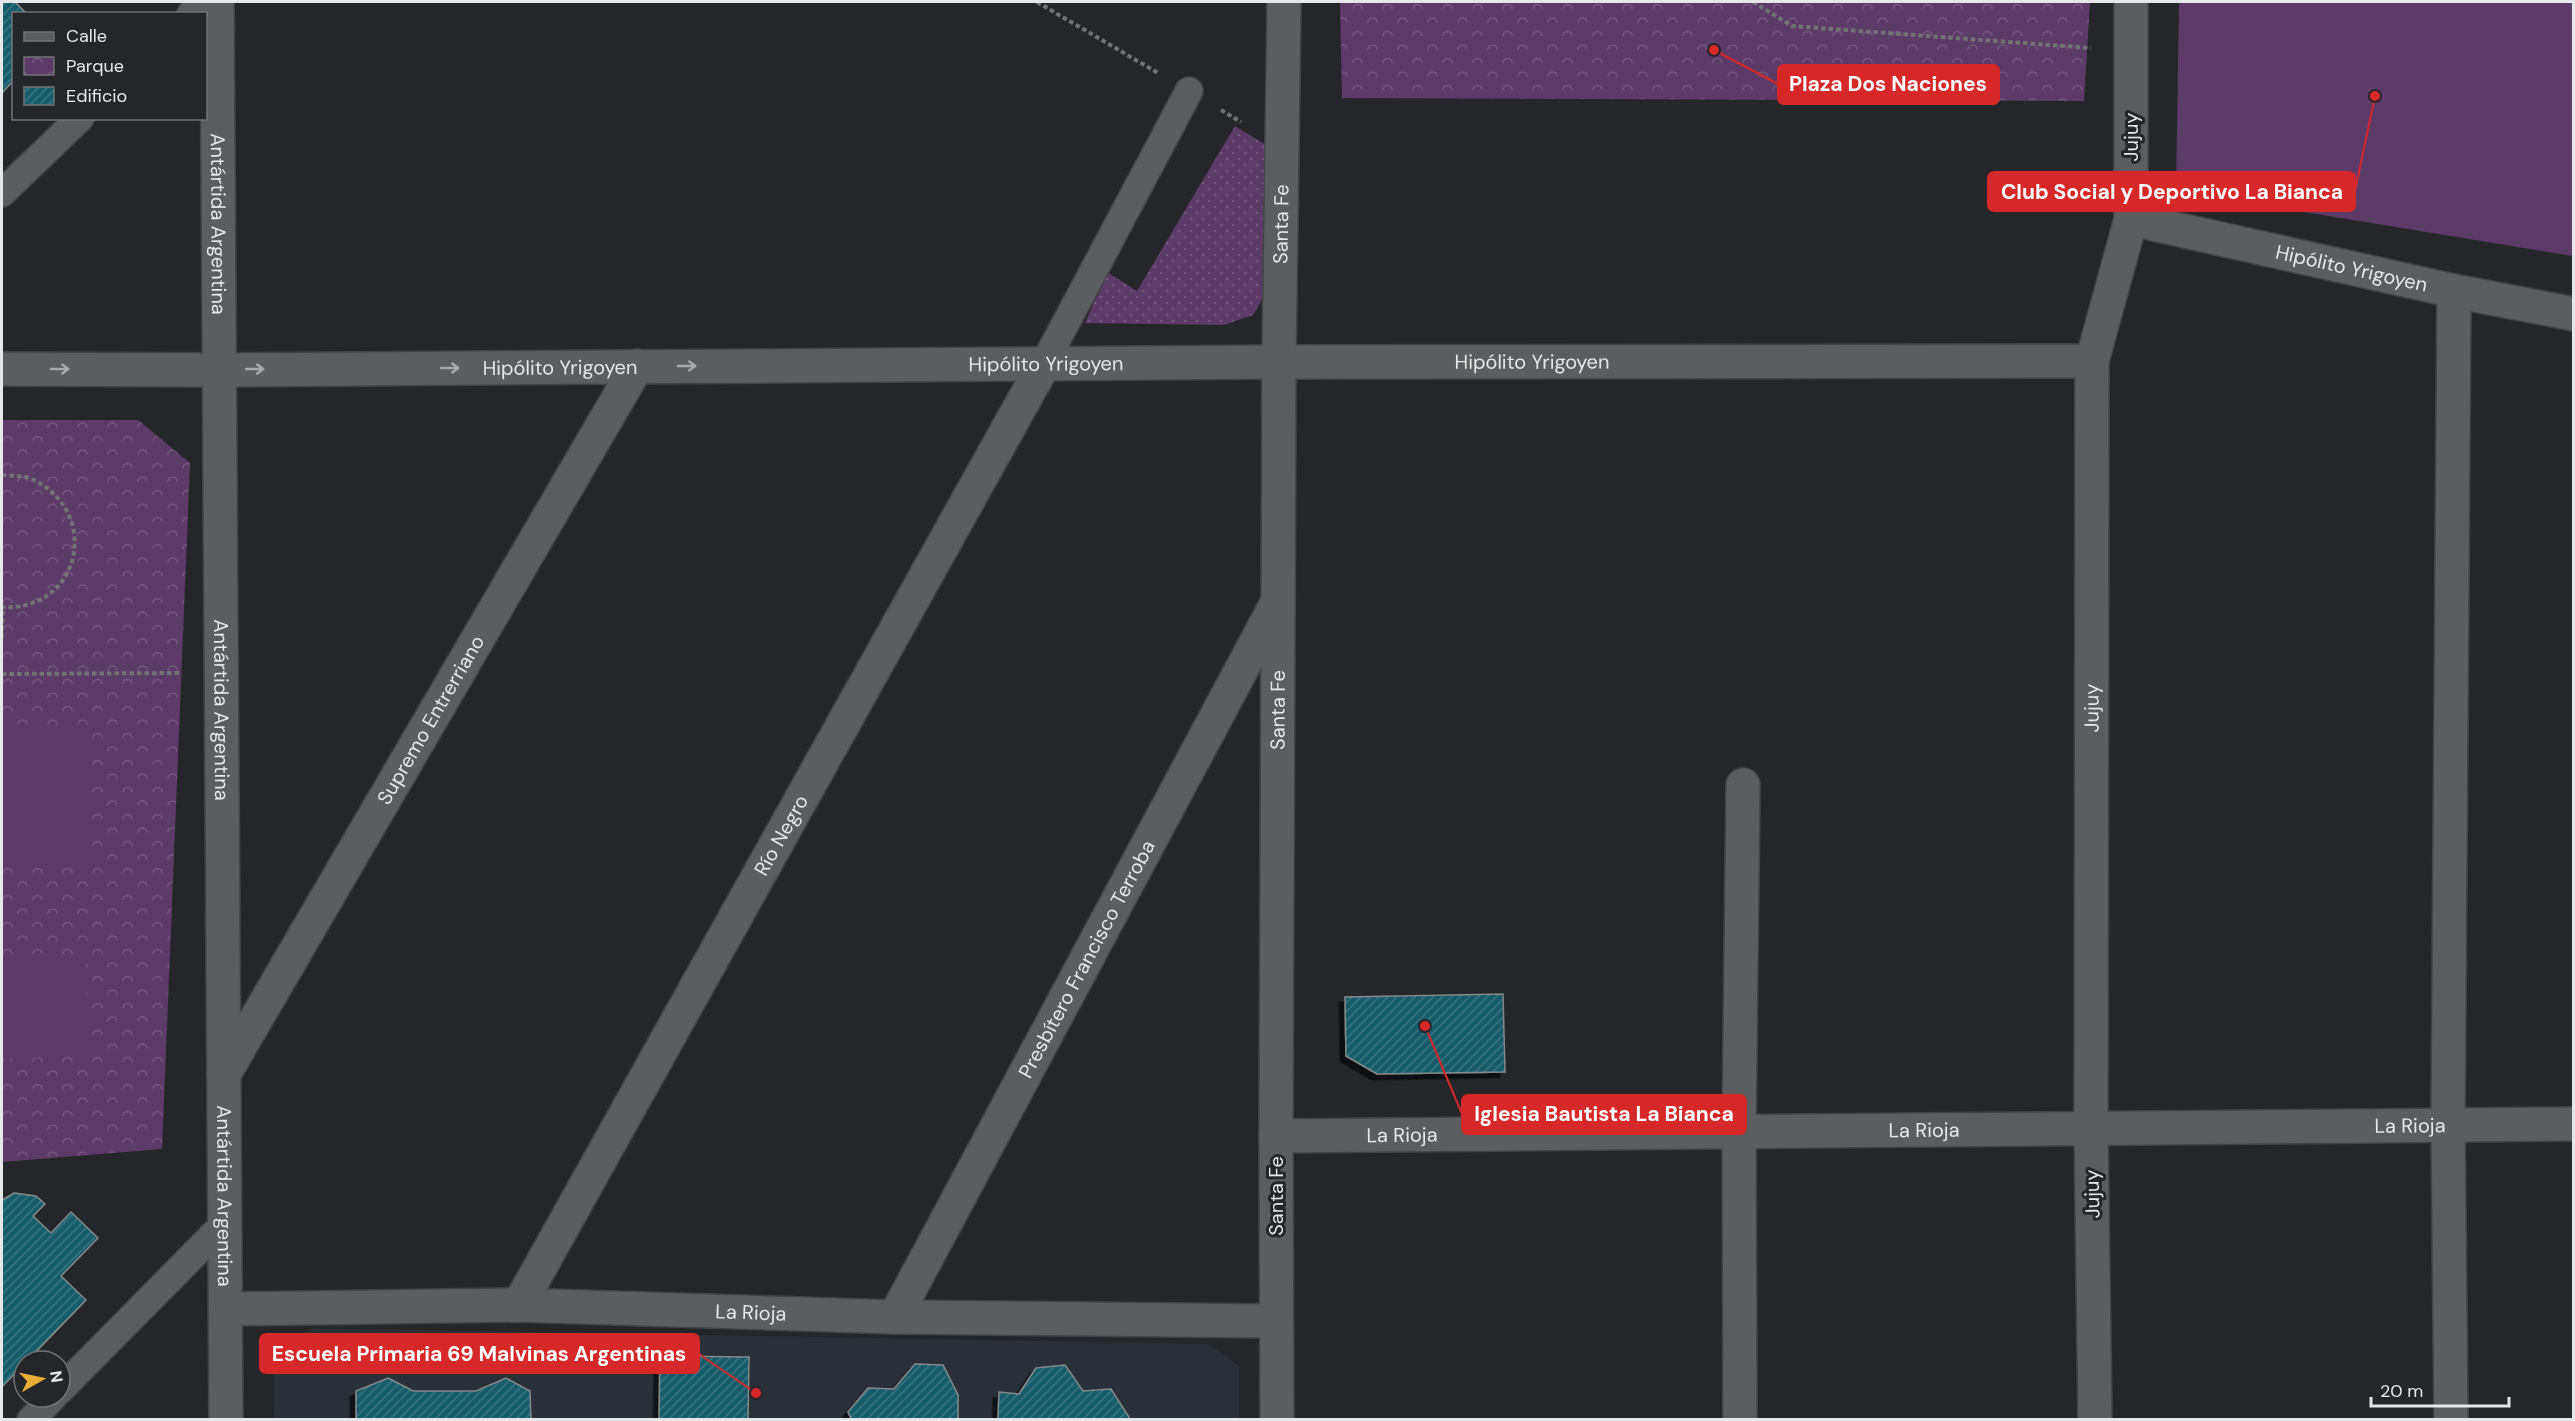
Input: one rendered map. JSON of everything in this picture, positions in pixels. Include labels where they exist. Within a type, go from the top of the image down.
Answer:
[{"type":"street","name":"Antártida Argentina","points":[[217,2],[226,1419]]},
{"type":"street","name":"Santa Fe","points":[[1277,1419],[1275,1321],[1279,362],[1284,2]]},
{"type":"street","name":"Jujuy","points":[[2095,1419],[2091,1128],[2092,362],[2131,219],[2131,2]]},
{"type":"street","name":"Hipólito Yrigoyen","points":[[2131,219],[2454,291],[2574,314]]},
{"type":"street","points":[[2451,1419],[2448,1125],[2454,291]]},
{"type":"street","name":"Hipólito Yrigoyen","points":[[2,369],[218,370],[1279,362],[2092,362]]},
{"type":"street","name":"Río Negro","points":[[519,1305],[1044,364]]},
{"type":"street","name":"Supremo Entrerriano","points":[[224,1074],[637,366]]},
{"type":"street","name":"Presbítero Francisco Terroba","points":[[895,1317],[1279,600]]},
{"type":"street","points":[[1740,1419],[1739,1132],[1743,785]]},
{"type":"street","name":"La Rioja","points":[[1276,1136],[2574,1124]]},
{"type":"street","name":"La Rioja","points":[[227,1309],[519,1305],[895,1317],[1275,1321]]},
{"type":"lane","points":[[1044,364],[1189,91]]},
{"type":"lane","points":[[2,193],[78,120]]},
{"type":"lane","points":[[72,1378],[225,1223]]},
{"type":"path","points":[[1753,2],[1792,26],[2131,51]]},
{"type":"path","points":[[2,475],[32,478],[58,496],[74,524],[75,556],[61,584],[52,591],[35,603],[2,608],[2,638]]},
{"type":"path","points":[[2,674],[220,673]]},
{"type":"shaded area","points":[[312,1328],[1208,1344],[1239,1366],[1239,1419],[274,1419],[273,1352]]},
{"type":"green space","points":[[1340,2],[2090,2],[2084,101],[1342,98]]},
{"type":"green space","points":[[2179,2],[2573,2],[2573,256],[2176,191]]},
{"type":"green space","points":[[1235,126],[1264,144],[1267,291],[1253,315],[1224,325],[1085,323],[1107,272],[1137,291]]},
{"type":"green space","points":[[2,420],[138,420],[190,463],[162,1149],[2,1162]]},
{"type":"green space","points":[[90,729],[91,861],[2,861],[2,730]]},
{"type":"green space","points":[[85,960],[90,1055],[2,1059],[2,963]]},
{"type":"building","points":[[2,2],[15,2],[25,12],[12,12],[12,82],[2,93]]},
{"type":"building","points":[[1503,994],[1505,1072],[1377,1074],[1346,1056],[1345,997]]},
{"type":"building","points":[[14,1193],[36,1196],[45,1204],[33,1216],[51,1233],[71,1212],[98,1238],[61,1276],[86,1300],[39,1349],[12,1349],[12,1377],[2,1387],[2,1200]]},
{"type":"building","points":[[660,1356],[749,1357],[748,1420],[659,1420]]},
{"type":"building","points":[[915,1364],[943,1365],[958,1395],[958,1420],[852,1420],[848,1412],[868,1388],[894,1389]]},
{"type":"building","points":[[1065,1365],[1083,1391],[1111,1389],[1129,1417],[1128,1420],[998,1420],[999,1392],[1019,1394],[1036,1368]]},
{"type":"building","points":[[388,1378],[413,1391],[476,1391],[506,1378],[530,1391],[531,1420],[356,1420],[356,1391]]},
{"type":"place","name":"Plaza Dos Naciones","points":[[1714,50]]},
{"type":"place","name":"Club Social y Deportivo La Bianca","points":[[2375,96]]},
{"type":"place","name":"Iglesia Bautista La Bianca","points":[[1425,1026]]},
{"type":"place","name":"Escuela Primaria 69 Malvinas Argentinas","points":[[756,1393]]}]
